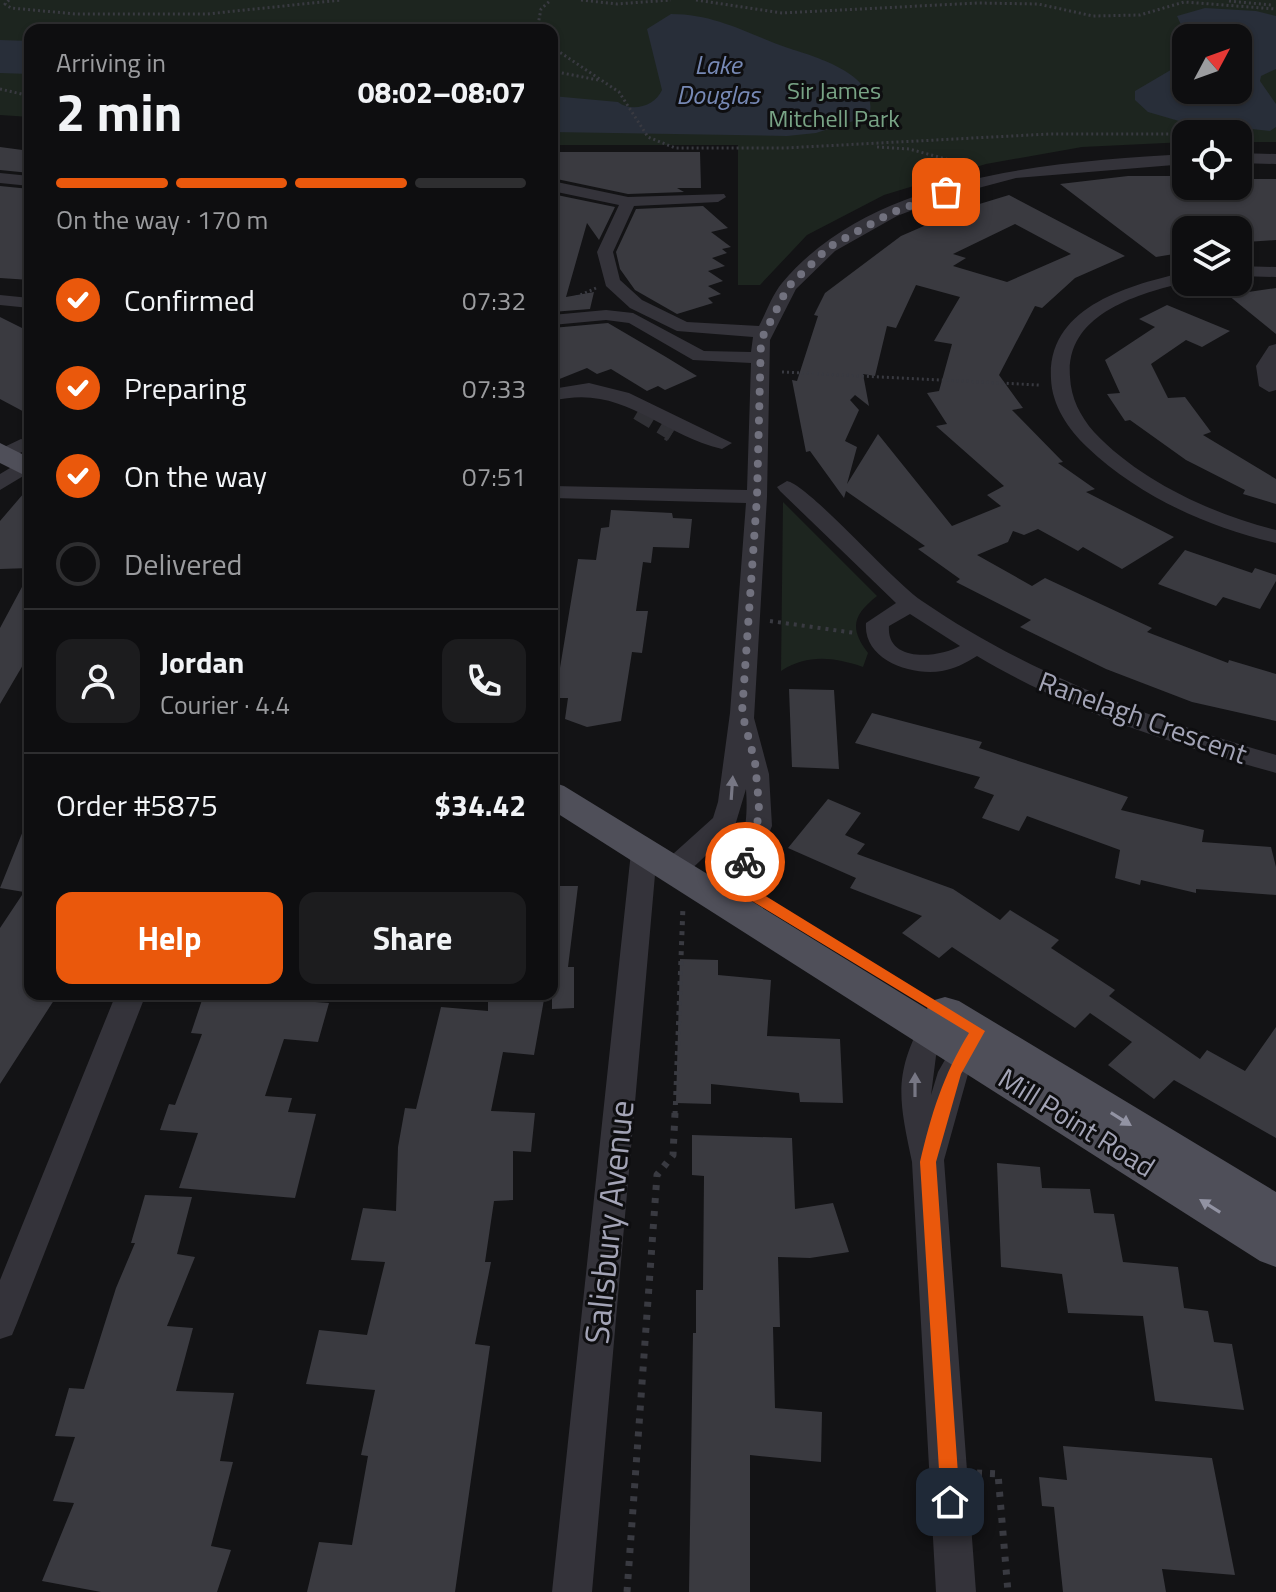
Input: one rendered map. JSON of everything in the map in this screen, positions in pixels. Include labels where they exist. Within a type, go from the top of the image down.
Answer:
[{"type":"main road","name":"Mill Point Road","points":[[558,777],[689,876]]},
{"type":"main road","name":"Mill Point Road","points":[[558,798],[954,1031],[1276,1215]]},
{"type":"main road","name":"Mill Point Road","points":[[954,1031],[1276,1247]]},
{"type":"street","points":[[1252,158],[1276,159]]},
{"type":"street","points":[[689,876],[725,822],[731,802],[742,713],[757,497],[763,332],[788,287],[829,247],[891,213],[946,192],[998,178],[1071,166],[1172,160]]},
{"type":"street","points":[[0,178],[24,180]]},
{"type":"street","points":[[558,187],[628,202],[718,197]]},
{"type":"street","points":[[628,202],[605,252],[612,282],[636,304],[683,327],[763,332]]},
{"type":"street","points":[[1252,271],[1276,272]]},
{"type":"street","points":[[1172,281],[1126,293],[1076,325],[1062,346],[1056,368],[1060,386],[1073,418],[1099,448],[1148,483],[1203,511],[1276,537]]},
{"type":"street","points":[[0,300],[24,302]]},
{"type":"street","points":[[558,319],[593,315],[633,318],[700,356],[760,364]]},
{"type":"street","points":[[1272,394],[1265,366],[1276,350]]},
{"type":"street","points":[[558,394],[578,389],[614,392],[688,432],[722,443],[758,449]]},
{"type":"street","points":[[673,432],[692,448],[722,443]]},
{"type":"street","points":[[0,484],[16,454]]},
{"type":"street","name":"Ranelagh Crescent","points":[[787,487],[852,554],[911,604],[977,646],[1099,707],[1276,764]]},
{"type":"street","points":[[558,492],[757,497]]},
{"type":"street","points":[[911,604],[878,623],[876,636],[894,654],[922,663],[943,663],[977,646]]},
{"type":"street","points":[[689,876],[747,860],[756,838],[755,762],[742,713]]},
{"type":"street","name":"Salisbury Avenue","points":[[572,1592],[689,876]]},
{"type":"street","points":[[0,1323],[129,1000]]},
{"type":"street","points":[[954,1031],[928,1162],[956,1592]]},
{"type":"path","points":[[9,0],[5,4],[11,8],[76,14],[207,14],[341,0]]},
{"type":"path","points":[[538,24],[541,9],[551,0]]},
{"type":"path","points":[[581,0],[617,4],[671,0]]},
{"type":"path","points":[[696,0],[782,13],[978,3],[1038,4],[1093,16],[1140,15],[1184,2],[1276,7]]},
{"type":"path","points":[[1212,0],[1276,7]]},
{"type":"path","points":[[558,51],[604,81],[629,106],[648,137],[675,148],[856,145],[1036,134],[1172,134]]},
{"type":"path","points":[[558,72],[604,81]]},
{"type":"path","points":[[0,89],[24,95]]},
{"type":"path","points":[[856,145],[942,156],[998,178]]},
{"type":"path","points":[[576,297],[596,289]]},
{"type":"path","points":[[760,364],[1060,386]]},
{"type":"path","points":[[748,619],[876,636]]},
{"type":"path","points":[[627,1592],[657,1175],[673,1155],[689,876]]},
{"type":"path","points":[[948,1472],[998,1474],[1008,1592]]},
{"type":"green space","name":"Sir James Mitchell Park","points":[[0,0],[1276,0],[1276,142],[1252,142],[1252,120],[1172,120],[1172,143],[1082,147],[986,164],[884,195],[807,235],[760,285],[738,285],[738,145],[558,145],[558,24],[24,24],[24,117],[0,115]]},
{"type":"green space","points":[[783,502],[877,596],[863,609],[856,622],[858,636],[868,653],[863,667],[821,659],[801,662],[781,671]]},
{"type":"water","points":[[1205,8],[1256,11],[1276,16],[1276,69],[1261,76],[1260,81],[1276,104],[1276,127],[1270,131],[1252,129],[1252,120],[1176,120],[1148,112],[1135,100],[1135,91],[1172,69],[1172,104],[1252,104],[1252,24],[1181,24],[1177,16]]},
{"type":"water","name":"Lake Douglas","points":[[671,14],[703,17],[814,57],[844,70],[856,79],[865,89],[870,102],[869,116],[816,133],[787,136],[558,132],[558,97],[618,102],[636,107],[649,104],[659,96],[662,90],[647,29]]},
{"type":"water","points":[[0,40],[24,41],[24,74],[0,73]]},
{"type":"building","points":[[0,147],[24,150],[24,172],[0,170]]},
{"type":"building","points":[[558,152],[700,152],[701,188],[677,188],[684,192],[628,194],[558,179]]},
{"type":"building","points":[[1128,176],[1172,176],[1172,200],[1252,200],[1252,179],[1276,179],[1276,240],[1252,242],[1252,216],[1172,216],[1172,254],[1156,257],[1060,184]]},
{"type":"building","points":[[0,186],[24,188],[24,280],[0,278]]},
{"type":"building","points":[[558,195],[615,207],[599,240],[587,223],[566,297],[594,292],[590,309],[558,312]]},
{"type":"building","points":[[1009,195],[1125,256],[1075,278],[1042,308],[1035,306],[999,375],[1023,408],[1012,410],[1063,462],[1058,463],[1095,489],[1086,492],[1174,537],[1122,569],[1083,547],[1078,551],[1038,529],[1024,535],[1013,531],[1008,542],[977,555],[1032,586],[1045,578],[1152,628],[1147,632],[1228,663],[1229,660],[1276,674],[1276,721],[1192,702],[1106,669],[1020,627],[1031,620],[956,582],[960,579],[918,549],[925,546],[846,491],[844,498],[810,451],[806,452],[792,380],[797,381],[818,316],[814,315],[825,293],[901,236],[963,209]],"holes":[[[1015,224],[1071,254],[1007,282],[953,266],[966,258],[953,254]],[[916,285],[960,297],[934,341],[952,344],[939,391],[927,393],[947,424],[936,426],[1004,486],[987,495],[1001,506],[952,526],[878,434],[847,484],[857,447],[845,441],[859,410],[850,400],[855,395],[869,406],[863,374],[875,376],[887,326],[896,328]]]},
{"type":"building","points":[[703,206],[728,228],[711,232],[731,247],[722,249],[727,253],[712,258],[725,266],[708,271],[723,281],[708,286],[721,294],[708,298],[713,303],[677,314],[635,290],[620,269],[616,252],[636,209]]},
{"type":"building","points":[[1276,288],[1276,334],[1229,296],[1252,296],[1252,292]]},
{"type":"building","points":[[1167,305],[1230,331],[1202,347],[1186,340],[1151,364],[1168,398],[1185,397],[1211,432],[1203,435],[1276,479],[1276,504],[1243,494],[1245,490],[1186,460],[1130,420],[1125,421],[1107,394],[1120,393],[1105,360],[1155,327],[1139,319]]},
{"type":"building","points":[[0,317],[24,329],[24,412],[0,399]]},
{"type":"building","points":[[608,323],[697,376],[665,390],[658,386],[647,391],[611,369],[597,374],[587,368],[558,380],[558,327]]},
{"type":"building","points":[[24,493],[24,568],[0,569],[0,521]]},
{"type":"building","points":[[611,510],[672,513],[673,518],[692,519],[689,548],[653,547],[651,563],[643,562],[636,611],[648,611],[642,653],[632,652],[621,721],[587,727],[565,719],[568,698],[558,698],[558,680],[578,559],[596,560],[601,528],[609,527]]},
{"type":"building","points":[[1185,550],[1252,573],[1255,568],[1276,575],[1276,581],[1260,609],[1223,597],[1216,606],[1158,584]]},
{"type":"building","points":[[24,583],[24,663],[0,704],[0,628]]},
{"type":"building","points":[[789,689],[834,690],[839,769],[792,767]]},
{"type":"building","points":[[872,713],[982,742],[979,748],[1128,797],[1121,810],[1204,830],[1202,842],[1271,847],[1276,867],[1276,895],[1196,889],[1196,893],[1141,880],[1140,885],[1115,878],[1120,850],[1027,816],[1019,831],[982,818],[994,795],[974,788],[980,777],[855,743]]},
{"type":"building","points":[[828,799],[861,813],[845,835],[865,844],[857,854],[953,889],[1000,920],[1010,910],[1059,940],[1051,948],[1115,990],[1109,996],[1200,1059],[1207,1050],[1245,1071],[1276,1027],[1276,1138],[1174,1080],[1154,1099],[1108,1065],[1132,1042],[1090,1013],[1075,1028],[952,947],[939,958],[902,933],[922,916],[850,888],[856,878],[788,848]]},
{"type":"building","points":[[24,828],[24,892],[0,888]]},
{"type":"building","points":[[558,886],[578,886],[568,967],[574,967],[574,1008],[552,1009],[552,1000],[558,1000]]},
{"type":"building","points":[[24,892],[24,1000],[54,1000],[0,1084],[0,928]]},
{"type":"building","points":[[680,959],[718,960],[718,975],[771,980],[767,1036],[840,1039],[843,1103],[800,1102],[799,1093],[711,1084],[711,1104],[676,1103]]},
{"type":"building","points":[[202,1000],[329,1003],[318,1042],[284,1039],[265,1096],[292,1098],[288,1112],[316,1114],[295,1198],[179,1188],[198,1133],[160,1130],[169,1104],[175,1105],[202,1034],[191,1033]]},
{"type":"building","points":[[488,1000],[544,1000],[534,1055],[503,1052],[491,1111],[535,1113],[531,1152],[513,1151],[513,1200],[494,1201],[485,1262],[491,1262],[475,1344],[490,1346],[455,1592],[307,1592],[319,1542],[352,1545],[368,1456],[361,1455],[375,1390],[306,1384],[319,1330],[367,1335],[385,1262],[351,1260],[363,1208],[396,1211],[398,1147],[405,1108],[416,1109],[441,1007],[488,1011]]},
{"type":"building","points":[[692,1135],[792,1138],[795,1209],[833,1203],[849,1252],[810,1258],[778,1257],[780,1327],[773,1327],[775,1408],[822,1412],[821,1462],[750,1455],[750,1592],[689,1592],[693,1333],[696,1333],[696,1290],[703,1290],[704,1176],[692,1175]]},
{"type":"building","points":[[997,1163],[1040,1167],[1042,1188],[1090,1189],[1094,1213],[1114,1214],[1123,1262],[1178,1267],[1184,1308],[1208,1311],[1214,1342],[1232,1344],[1244,1410],[1155,1401],[1143,1316],[1068,1313],[1062,1274],[1001,1267]]},
{"type":"building","points":[[145,1195],[192,1197],[177,1254],[195,1257],[167,1326],[193,1328],[176,1391],[234,1393],[220,1461],[233,1462],[211,1546],[231,1550],[217,1592],[101,1592],[42,1581],[74,1503],[53,1501],[75,1437],[55,1436],[69,1388],[84,1389],[116,1288],[135,1243],[131,1243]]},
{"type":"building","points":[[1063,1446],[1212,1458],[1235,1575],[1162,1569],[1166,1592],[1063,1592],[1054,1507],[1042,1506],[1039,1477],[1067,1480]]},
{"type":"tunnel","points":[[638,411],[673,432],[670,430]]},
{"type":"way so far","points":[[745,862],[756,838],[759,805],[755,762],[742,713],[757,497],[763,332],[788,287],[829,247],[891,213],[946,192]]},
{"type":"route","points":[[745,862],[729,880],[978,1031],[953,1072],[928,1162],[950,1502]]}]
